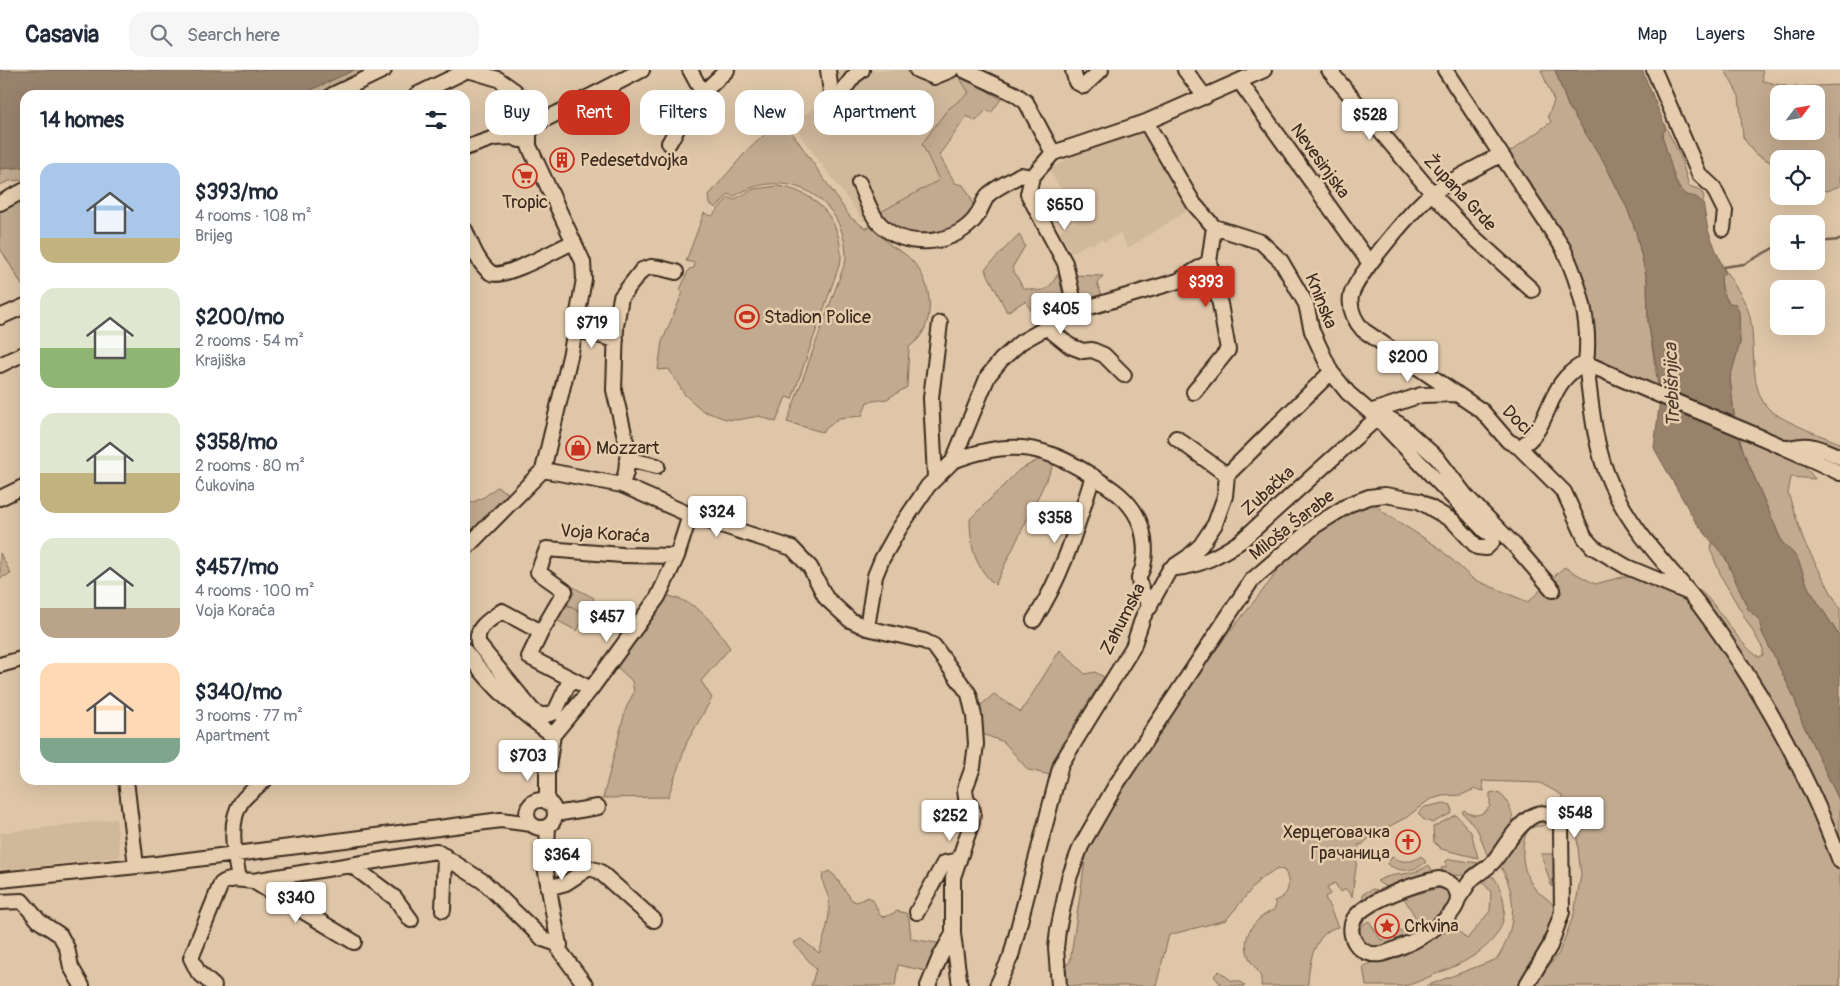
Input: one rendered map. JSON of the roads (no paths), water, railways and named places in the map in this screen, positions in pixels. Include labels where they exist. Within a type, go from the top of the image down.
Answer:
[{"type":"street","points":[[342,90],[384,70]]},
{"type":"street","points":[[426,90],[468,70],[498,79],[514,90]]},
{"type":"street","points":[[690,70],[701,90]]},
{"type":"street","points":[[704,90],[727,70]]},
{"type":"street","points":[[828,70],[831,92],[841,93],[854,76],[862,70]]},
{"type":"street","points":[[917,70],[934,77],[950,70]]},
{"type":"street","points":[[964,70],[1015,94],[1026,102],[1053,153]]},
{"type":"street","points":[[1073,70],[1076,82],[1084,86],[1101,70]]},
{"type":"street","points":[[1185,70],[1205,98]]},
{"type":"street","points":[[1076,311],[1065,264],[1028,194],[1032,177],[1053,153],[1146,122],[1205,98],[1264,70]]},
{"type":"street","name":"Župana Grde","points":[[1329,70],[1432,193],[1469,233],[1532,290]]},
{"type":"street","points":[[1445,70],[1563,248],[1577,279],[1587,331],[1586,363],[1600,458],[1612,486],[1632,524],[1688,592],[1743,668],[1779,725],[1821,810],[1840,861]]},
{"type":"street","points":[[1654,70],[1699,174],[1713,187],[1725,211],[1723,229]]},
{"type":"street","points":[[548,117],[638,71]]},
{"type":"street","name":"Nevesinjska","points":[[1240,82],[1369,262]]},
{"type":"street","points":[[1146,122],[1194,204],[1214,227],[1209,262],[1220,304],[1228,350],[1194,392]]},
{"type":"street","points":[[470,146],[506,135]]},
{"type":"street","points":[[470,543],[543,470],[575,329],[584,269],[524,135]]},
{"type":"street","points":[[669,143],[673,135]]},
{"type":"street","name":"Doci","points":[[1500,155],[1432,193],[1369,262],[1351,294],[1350,306],[1356,322],[1362,330],[1482,412],[1508,441],[1519,447],[1564,492],[1585,538],[1593,547],[1626,567],[1688,592]]},
{"type":"street","points":[[859,183],[879,223],[899,236],[916,241],[933,242],[956,234],[972,222],[982,209],[988,196],[1020,175],[1032,177]]},
{"type":"street","points":[[0,203],[20,193]]},
{"type":"street","name":"Kninska","points":[[1214,227],[1261,242],[1281,261],[1306,304],[1312,331],[1331,372],[1348,393],[1373,415]]},
{"type":"street","points":[[470,239],[484,266],[492,274],[513,270],[573,242]]},
{"type":"street","points":[[953,461],[988,376],[1021,342],[1045,326],[1076,311],[1178,281],[1209,262]]},
{"type":"street","points":[[622,485],[628,459],[628,450],[614,390],[616,340],[621,297],[642,270],[651,267],[676,272]]},
{"type":"street","points":[[0,317],[20,308]]},
{"type":"street","points":[[935,477],[930,398],[940,322]]},
{"type":"street","points":[[1045,326],[1070,346],[1082,351],[1092,350],[1104,355],[1124,375]]},
{"type":"street","points":[[575,329],[616,340]]},
{"type":"street","points":[[0,365],[20,356]]},
{"type":"street","points":[[1586,363],[1790,448],[1840,473]]},
{"type":"street","points":[[1519,447],[1535,437],[1547,406],[1562,382],[1572,370],[1586,363]]},
{"type":"street","points":[[1176,438],[1226,475],[1331,372]]},
{"type":"street","points":[[1373,415],[1421,395],[1456,394]]},
{"type":"street","points":[[1373,415],[1391,418],[1437,458],[1466,496],[1509,540],[1553,590]]},
{"type":"street","name":"Zubačka","points":[[1170,568],[1191,566],[1218,557],[1241,540],[1373,415]]},
{"type":"street","name":"Miloša Šarabe","points":[[1059,986],[1056,948],[1058,930],[1069,878],[1081,846],[1116,785],[1252,580],[1316,526],[1350,504],[1368,497],[1385,495],[1418,502],[1453,520],[1477,547],[1486,548],[1490,546],[1491,535],[1373,415]]},
{"type":"street","points":[[1790,448],[1803,444],[1815,446],[1840,458]]},
{"type":"street","points":[[868,628],[875,576],[882,559],[899,529],[935,477],[953,461],[978,451],[1003,447],[1025,448],[1063,458],[1116,491],[1129,504],[1140,523],[1145,551],[1138,579],[1150,607]]},
{"type":"street","points":[[628,459],[657,466]]},
{"type":"street","points":[[543,470],[622,485],[690,515],[792,548],[810,568],[826,598],[850,620],[868,628],[924,641],[934,646],[969,694],[974,716],[976,744],[973,767],[965,789],[966,798],[973,811],[972,822],[954,877],[953,934],[960,986]]},
{"type":"street","name":"Zahumska","points":[[997,986],[1011,956],[1061,764],[1134,647],[1143,617],[1170,568],[1188,557],[1201,545],[1215,524],[1225,496],[1226,475]]},
{"type":"street","points":[[1034,620],[1051,594],[1093,476]]},
{"type":"street","points":[[0,498],[20,488]]},
{"type":"street","points":[[586,986],[569,966],[560,951],[548,888],[546,852],[538,816],[553,735],[591,690],[658,597],[676,556],[690,515]]},
{"type":"street","name":"Voja Koraća","points":[[541,632],[565,591],[538,572],[547,549],[622,555],[676,556]]},
{"type":"street","points":[[570,680],[555,712],[543,716],[533,712],[490,659],[477,638],[484,624],[502,611],[541,632],[529,658],[591,690]]},
{"type":"street","points":[[470,657],[490,682],[520,712],[553,735]]},
{"type":"street","points":[[0,665],[20,659]]},
{"type":"street","points":[[127,785],[136,866]]},
{"type":"street","points":[[239,879],[234,853],[234,822],[241,802],[260,785]]},
{"type":"street","points":[[0,880],[136,866],[538,816],[552,823],[555,814],[598,807]]},
{"type":"street","points":[[1472,878],[1448,882],[1433,880],[1396,891],[1363,911],[1354,919],[1352,936],[1356,945],[1369,954],[1380,954],[1420,939],[1453,912],[1458,899],[1472,878],[1492,863],[1521,823],[1529,817],[1544,815],[1561,827],[1562,912],[1550,946],[1526,986]]},
{"type":"street","points":[[214,986],[198,972],[192,958],[221,884],[239,879],[254,881],[436,851],[484,882],[543,939],[560,945]]},
{"type":"street","points":[[443,910],[445,856]]},
{"type":"street","points":[[917,912],[944,863],[959,860]]},
{"type":"street","points":[[350,865],[395,898],[412,920]]},
{"type":"street","points":[[548,888],[566,883],[589,868],[599,871],[654,920]]},
{"type":"street","points":[[254,881],[354,942]]},
{"type":"street","points":[[1448,882],[1456,890],[1458,899]]},
{"type":"street","points":[[0,902],[17,901],[25,903],[39,921],[60,935],[67,948],[70,967],[82,986]]},
{"type":"street","points":[[928,986],[940,957],[953,934]]},
{"type":"water","points":[[0,70],[354,70],[311,90],[20,90],[20,167],[0,169]]},
{"type":"water","name":"Trebišnjica","points":[[1555,70],[1642,70],[1666,128],[1662,135],[1677,186],[1686,195],[1696,197],[1703,203],[1708,230],[1725,273],[1721,277],[1722,293],[1729,303],[1736,304],[1739,312],[1740,343],[1730,378],[1735,423],[1744,453],[1782,542],[1797,557],[1808,587],[1840,637],[1840,802],[1802,722],[1794,697],[1762,632],[1759,620],[1748,609],[1726,559],[1695,521],[1654,448],[1660,399],[1648,321],[1647,280],[1636,232],[1627,208],[1604,162],[1568,106]]},
{"type":"waterway","points":[[1825,241],[1840,240]]},
{"type":"waterway","points":[[1723,267],[1744,264],[1770,250]]},
{"type":"place","name":"Pedesetdvojka","points":[[562,160]]},
{"type":"place","name":"Tropic","points":[[525,176]]},
{"type":"place","name":"Stadion Police","points":[[747,317]]},
{"type":"place","name":"Mozzart","points":[[578,448]]},
{"type":"place","name":"Херцеговачка Грачаница","points":[[1408,842]]},
{"type":"place","name":"Crkvina","points":[[1387,926]]}]
